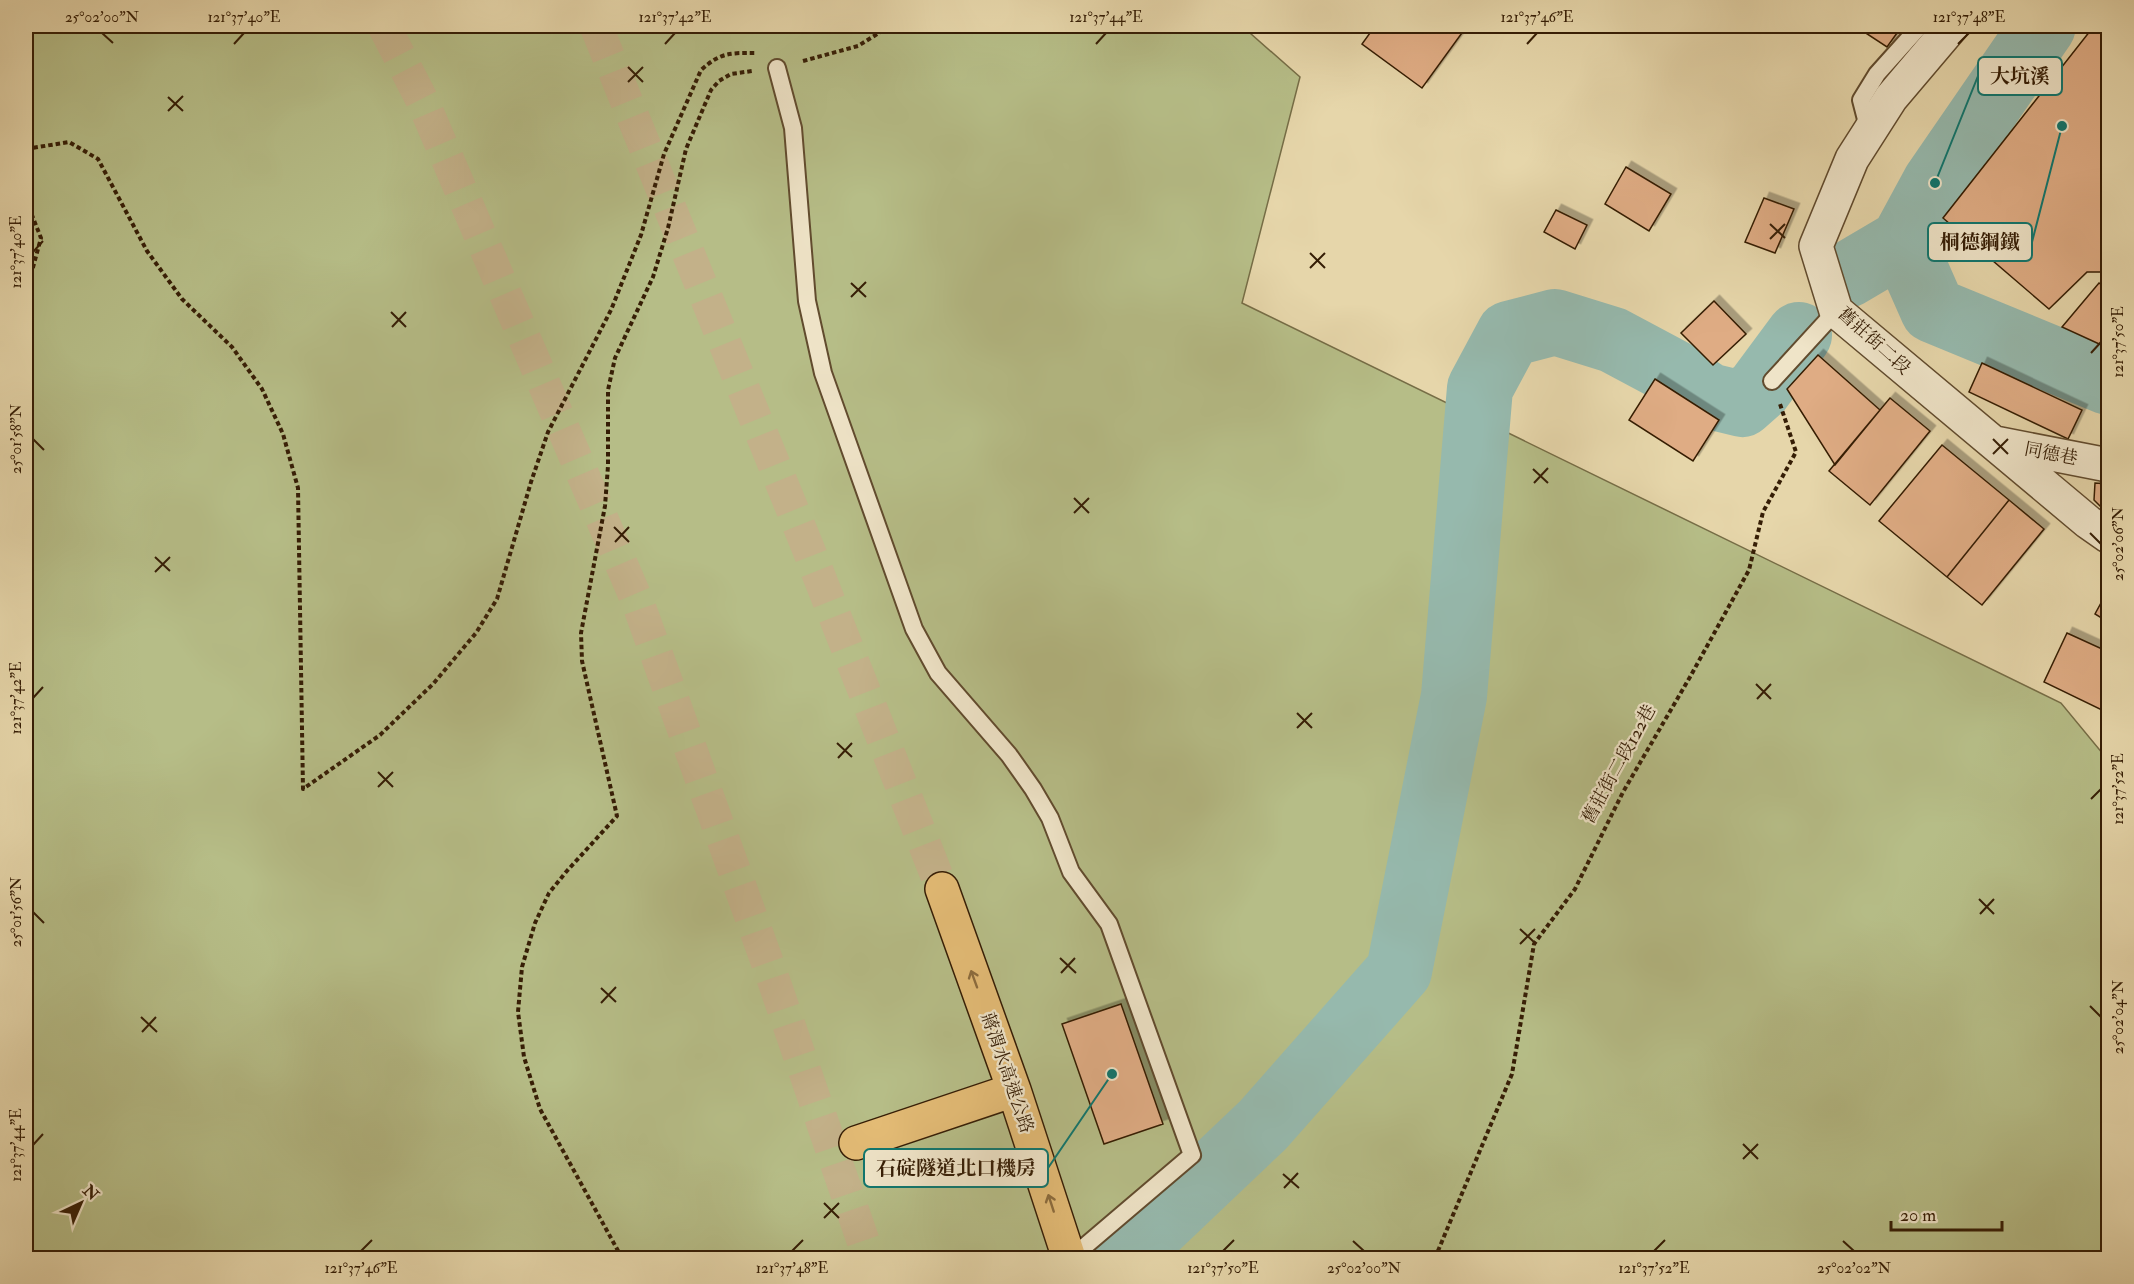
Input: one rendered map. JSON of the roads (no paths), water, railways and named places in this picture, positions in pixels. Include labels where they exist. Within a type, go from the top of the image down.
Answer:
[{"type":"highway","name":"蔣渭水高速公路","points":[[942,889],[1014,1090],[1070,1258]]},
{"type":"highway","points":[[856,1143],[1014,1090]]},
{"type":"street","name":"舊莊街二段","points":[[1952,26],[1891,98],[1852,159],[1816,246],[1836,311],[2088,522],[2109,536]]},
{"type":"street","name":"同德巷","points":[[1993,443],[2109,465]]},
{"type":"lane","points":[[1869,133],[1861,100],[1877,74],[1920,26]]},
{"type":"lane","points":[[777,68],[793,128],[807,301],[823,373],[914,629],[938,673],[1009,755],[1033,789],[1050,818],[1071,872],[1109,924],[1192,1155],[1070,1258]]},
{"type":"lane","points":[[1773,381],[1836,311]]},
{"type":"waterway","points":[[2043,26],[1935,183],[1903,242],[1933,310],[2108,382]]},
{"type":"waterway","points":[[1847,275],[1903,242]]},
{"type":"waterway","points":[[1123,1258],[1263,1125],[1399,971],[1454,696],[1480,388],[1509,334],[1555,322],[1613,340],[1673,372],[1709,396],[1742,404],[1759,389],[1799,335]]},
{"type":"tunnel","points":[[384,26],[423,102],[638,603],[769,967],[869,1258]]},
{"type":"tunnel","points":[[596,26],[808,548],[942,889]]},
{"type":"place","name":"桐德鋼鐵","points":[[2062,126]]},
{"type":"place","name":"大坑溪","points":[[1935,183]]},
{"type":"place","name":"石碇隧道北口機房","points":[[1112,1074]]}]
